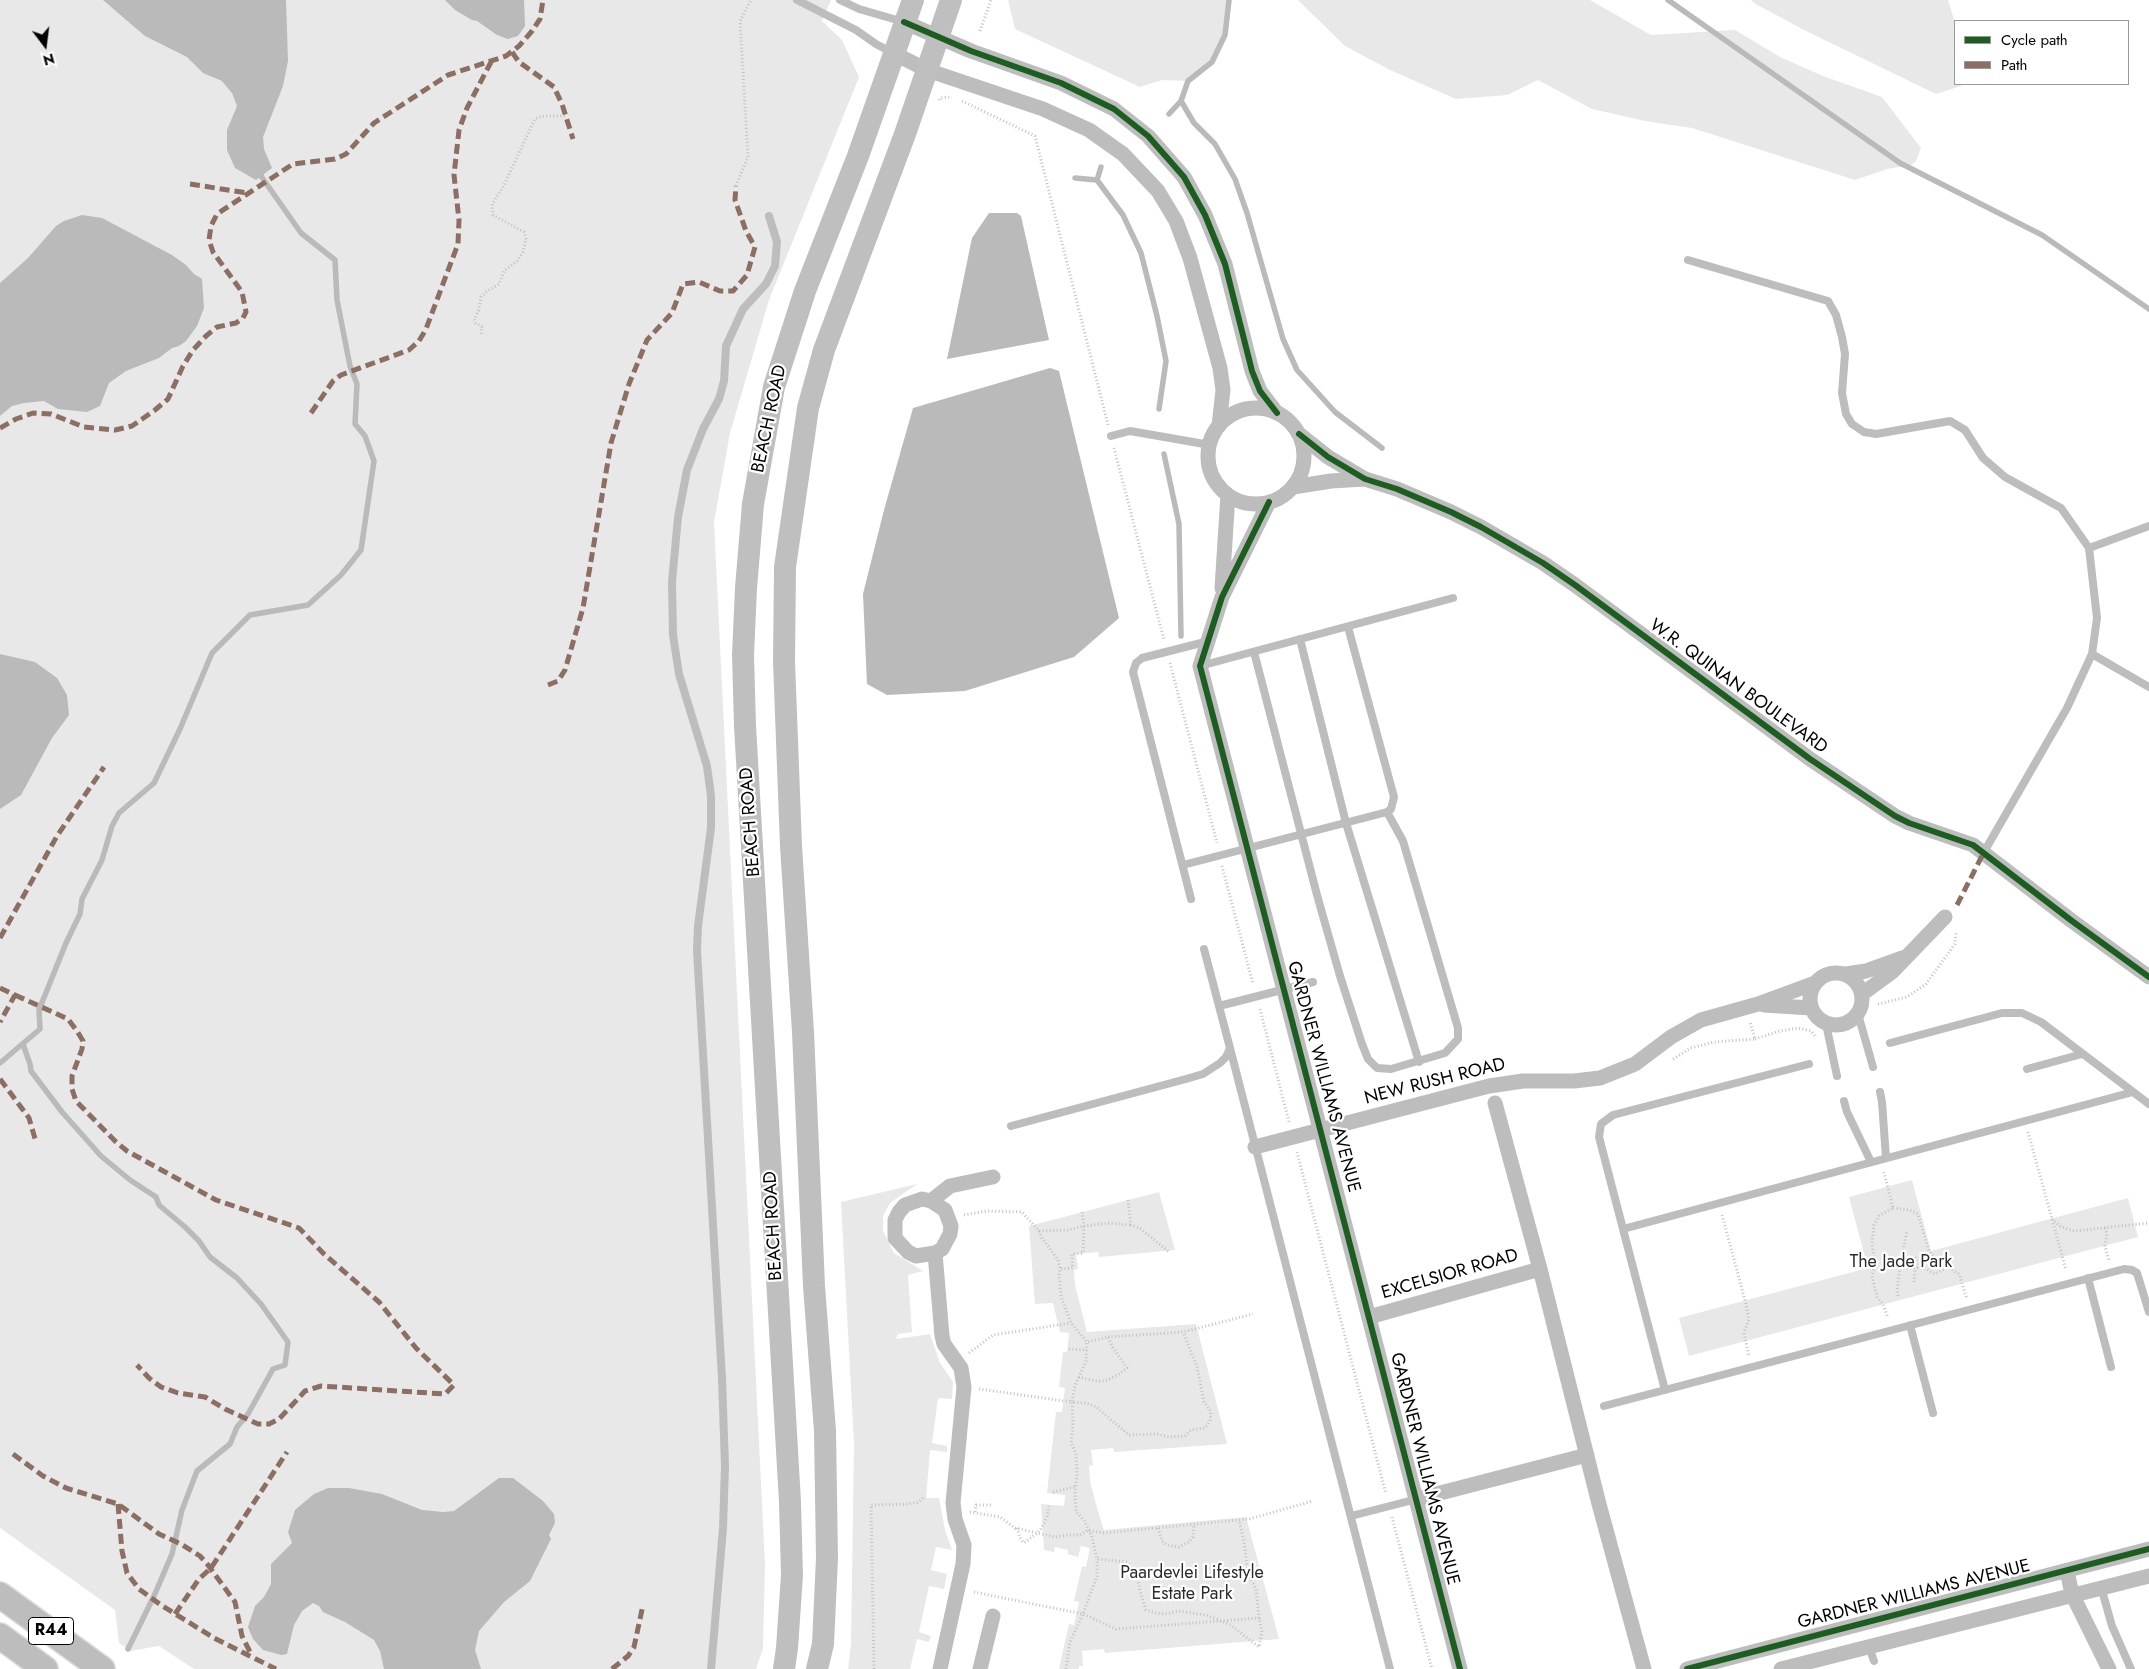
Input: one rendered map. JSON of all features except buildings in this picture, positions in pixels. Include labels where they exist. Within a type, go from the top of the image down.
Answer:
[{"type":"main road","name":"BEACH ROAD","points":[[784,1669],[792,1575],[790,1502],[745,726],[743,654],[752,504],[774,387],[805,291],[858,156],[913,0]]},
{"type":"main road","name":"BEACH ROAD","points":[[817,1669],[822,1644],[827,1558],[824,1431],[814,1286],[804,1041],[791,846],[784,661],[785,567],[808,408],[824,350],[951,0]]},
{"type":"main road","name":"R44","points":[[0,1595],[102,1669]]},
{"type":"main road","name":"R44","points":[[0,1636],[45,1669]]},
{"type":"street","name":"W.R. QUINAN BOULEVARD","points":[[904,22],[971,50],[1061,83],[1114,109],[1148,136],[1184,177],[1205,214],[1225,264],[1252,371],[1260,391],[1299,434],[1328,457],[1365,479],[1397,489],[1451,512],[1508,542],[1575,585],[1810,760],[1895,816],[1909,823],[1964,840],[1984,852],[2149,978]]},
{"type":"street","points":[[895,54],[927,70],[1043,109],[1088,130],[1122,154],[1158,191],[1176,221],[1190,258],[1220,368],[1223,390],[1218,426],[1208,455],[1210,470],[1217,484],[1228,495],[1241,501],[1255,504],[1269,502]]},
{"type":"street","points":[[1218,426],[1230,415],[1246,409],[1262,409],[1278,413]]},
{"type":"street","points":[[1293,487],[1300,475],[1304,462],[1304,447],[1299,434]]},
{"type":"street","name":"W.R. QUINAN BOULEVARD","points":[[1269,502],[1282,496],[1293,487],[1331,481],[1365,479]]},
{"type":"street","points":[[1222,597],[1228,495]]},
{"type":"street","points":[[1200,666],[1222,597],[1269,502]]},
{"type":"street","name":"GARDNER WILLIAMS AVENUE","points":[[1200,666],[1460,1669]]},
{"type":"street","name":"NEW RUSH ROAD","points":[[1862,994],[1892,972],[1908,956],[1951,921]]},
{"type":"street","name":"NEW RUSH ROAD","points":[[1255,1147],[1489,1086],[1524,1081],[1574,1081],[1600,1078],[1636,1064],[1671,1037],[1692,1024],[1758,1004],[1815,983],[1829,974],[1846,974],[1887,964],[1908,956]]},
{"type":"street","points":[[1815,983],[1809,999],[1815,1015],[1826,1024],[1838,1025],[1847,1023],[1858,1014],[1862,1002],[1862,994],[1859,986],[1846,974]]},
{"type":"street","name":"NEW RUSH ROAD","points":[[1758,1004],[1811,1008]]},
{"type":"street","points":[[1495,1103],[1644,1669]]},
{"type":"street","points":[[931,1201],[950,1186],[993,1176]]},
{"type":"street","points":[[922,1199],[931,1201],[945,1210],[949,1218],[950,1234],[942,1248],[935,1253],[916,1256],[908,1252],[896,1238],[894,1229],[898,1212],[905,1205],[922,1199]]},
{"type":"street","points":[[935,1253],[942,1336],[948,1350],[958,1361],[964,1378],[954,1514],[963,1539],[964,1550],[958,1588],[940,1669]]},
{"type":"street","name":"EXCELSIOR ROAD","points":[[1369,1317],[1540,1269]]},
{"type":"street","points":[[1416,1499],[1587,1456]]},
{"type":"street","name":"GARDNER WILLIAMS AVENUE","points":[[1687,1669],[2149,1549]]},
{"type":"street","points":[[2067,1571],[2072,1594],[2109,1669]]},
{"type":"street","points":[[1781,1669],[2149,1576]]},
{"type":"street","points":[[980,1669],[993,1616]]},
{"type":"lane","points":[[797,0],[856,30],[895,54]]},
{"type":"lane","points":[[840,0],[859,9],[904,22]]},
{"type":"lane","points":[[711,1669],[723,1528],[725,1466],[722,1378],[697,951],[698,926],[711,828],[711,796],[707,766],[679,674],[673,635],[672,582],[678,517],[687,470],[724,381],[726,346],[743,309],[766,284],[775,266],[777,242],[769,216]]},
{"type":"lane","points":[[1688,260],[1828,301],[1836,315],[1842,336],[1845,354],[1842,394],[1846,414],[1852,424],[1864,432],[1876,434],[1950,421],[1965,430],[1983,458],[2006,477],[2061,508],[2089,548],[2097,618],[2092,654],[2067,708],[1984,852]]},
{"type":"lane","points":[[1111,436],[1130,431],[1210,445]]},
{"type":"lane","points":[[2089,548],[2149,526]]},
{"type":"lane","points":[[1200,666],[1453,598]]},
{"type":"lane","points":[[1183,865],[1387,812],[1393,805],[1394,796],[1348,627]]},
{"type":"lane","points":[[1300,639],[1346,822],[1419,1062]]},
{"type":"lane","points":[[1192,899],[1133,672],[1136,663],[1142,658],[1209,641]]},
{"type":"lane","points":[[1254,652],[1340,976],[1368,1058],[1377,1068],[1391,1069],[1445,1053],[1458,1039],[1458,1028],[1403,841],[1387,812]]},
{"type":"lane","points":[[2092,654],[2149,687]]},
{"type":"lane","points":[[1204,949],[1390,1669]]},
{"type":"lane","points":[[1218,1006],[1313,982]]},
{"type":"lane","points":[[1890,1043],[2012,1012],[2032,1016],[2149,1104]]},
{"type":"lane","points":[[1858,1014],[1873,1066]]},
{"type":"lane","points":[[1826,1024],[1837,1076]]},
{"type":"lane","points":[[1011,1126],[1203,1074],[1220,1063],[1226,1057],[1230,1048]]},
{"type":"lane","points":[[2026,1070],[2082,1054]]},
{"type":"lane","points":[[1665,1390],[1599,1137],[1601,1124],[1613,1115],[1809,1064]]},
{"type":"lane","points":[[1880,1092],[1882,1102],[1883,1159]]},
{"type":"lane","points":[[1623,1229],[2133,1092]]},
{"type":"lane","points":[[1844,1101],[1847,1112],[1871,1162]]},
{"type":"lane","points":[[1604,1406],[2128,1268],[2137,1273],[2149,1312]]},
{"type":"lane","points":[[2088,1278],[2111,1368]]},
{"type":"lane","points":[[1910,1325],[1933,1412]]},
{"type":"lane","points":[[1351,1516],[1416,1499]]},
{"type":"lane","points":[[2101,1587],[2112,1626],[2131,1669]]},
{"type":"lane","points":[[1869,1646],[1874,1661]]},
{"type":"path","points":[[736,186],[748,157],[740,21],[751,0]]},
{"type":"path","points":[[980,31],[991,0]]},
{"type":"path","points":[[936,106],[940,98],[952,97],[1035,136],[1256,996],[1432,1669]]},
{"type":"path","points":[[481,334],[482,327],[474,319],[479,310],[481,297],[499,284],[504,271],[517,261],[523,252],[526,238],[524,232],[493,215],[492,204],[503,187],[535,119],[542,116],[566,116]]},
{"type":"path","points":[[1858,1014],[1879,1004],[1908,997],[1926,984],[1955,944],[1951,921]]},
{"type":"path","points":[[1755,1039],[1780,1030],[1798,1028],[1811,1031],[1816,1038]]},
{"type":"path","points":[[2025,1121],[2070,1283]]},
{"type":"path","points":[[1883,1159],[1893,1208]]},
{"type":"path","points":[[1128,1200],[1131,1225]]},
{"type":"path","points":[[1718,1203],[1749,1319],[1744,1332],[1752,1367]]},
{"type":"path","points":[[1892,1330],[1883,1304],[1877,1297],[1873,1285],[1872,1276],[1875,1264],[1872,1233],[1879,1216],[1893,1208],[1910,1210],[1918,1214],[1929,1251],[1959,1274],[1964,1283],[1969,1310]]},
{"type":"path","points":[[949,1218],[987,1212],[1022,1212],[1039,1231],[1058,1260],[1061,1296],[1071,1323],[1088,1342],[1086,1361],[1075,1386],[1072,1402],[1073,1424],[1071,1443],[1076,1453],[1076,1512],[1084,1520],[1088,1530],[1097,1559],[1097,1576],[1070,1642],[1066,1669]]},
{"type":"path","points":[[1060,1269],[1073,1268],[1072,1254],[1083,1253],[1084,1226],[1082,1212]]},
{"type":"path","points":[[2052,1219],[2061,1227],[2075,1231],[2149,1222]]},
{"type":"path","points":[[1039,1231],[1068,1230],[1075,1226],[1109,1223],[1131,1225],[1141,1229],[1168,1252]]},
{"type":"path","points":[[2105,1228],[2107,1234],[2105,1246],[2112,1272]]},
{"type":"path","points":[[1898,1296],[1896,1291],[1907,1230]]},
{"type":"path","points":[[1914,1282],[1915,1257]]},
{"type":"path","points":[[1900,1268],[1924,1268],[1935,1274],[1948,1267]]},
{"type":"path","points":[[1088,1342],[1108,1337],[1183,1332],[1253,1314]]},
{"type":"path","points":[[958,1361],[994,1335],[1071,1323]]},
{"type":"path","points":[[964,1387],[1086,1403],[1100,1411],[1129,1435],[1158,1434],[1169,1437],[1185,1436],[1191,1430],[1205,1428],[1210,1421],[1211,1412],[1204,1402],[1197,1367],[1183,1332]]},
{"type":"path","points":[[1079,1377],[1095,1381],[1105,1380],[1118,1375],[1127,1368],[1108,1337]]},
{"type":"path","points":[[1069,1349],[1087,1350]]},
{"type":"path","points":[[1053,1492],[1075,1487]]},
{"type":"path","points":[[874,1669],[871,1505],[909,1504],[919,1502],[925,1496]]},
{"type":"path","points":[[954,1514],[975,1512],[1000,1517],[1017,1528],[1055,1537],[1080,1535],[1088,1530],[1103,1533],[1249,1519],[1313,1501]]},
{"type":"path","points":[[975,1512],[976,1505],[990,1505]]},
{"type":"path","points":[[1017,1528],[1020,1538],[1024,1543],[1037,1534],[1047,1517],[1049,1506]]},
{"type":"path","points":[[1097,1559],[1127,1562],[1138,1580],[1146,1610],[1167,1614],[1178,1611],[1206,1615],[1229,1624],[1259,1648],[1262,1632],[1256,1589],[1248,1574],[1239,1520]]},
{"type":"path","points":[[1158,1528],[1162,1540],[1167,1545],[1179,1547],[1189,1542],[1193,1537],[1194,1524]]},
{"type":"path","points":[[958,1588],[1083,1614],[1112,1628],[1259,1618]]},
{"type":"green space","points":[[0,0],[831,0],[822,21],[842,40],[859,77],[769,300],[730,433],[714,522],[765,1565],[763,1648],[756,1669],[194,1669],[159,1646],[130,1651],[119,1643],[115,1610],[0,1528]]},
{"type":"green space","points":[[1008,0],[1229,0],[1225,35],[1212,62],[1188,81],[1162,80],[1140,87],[1015,29]]},
{"type":"green space","points":[[1298,0],[1590,0],[1651,35],[1735,30],[1780,57],[1823,76],[1882,97],[1921,148],[1916,161],[1911,165],[1887,169],[1855,180],[1692,128],[1645,121],[1592,109],[1538,80],[1507,95],[1456,99],[1390,70],[1345,46]]},
{"type":"green space","points":[[1751,0],[1948,0],[1954,20],[1954,85],[1962,85],[1936,94],[1802,29]]},
{"type":"green space","name":"The Jade Park","points":[[1912,1180],[1931,1251],[2128,1198],[2138,1237],[1689,1356],[1679,1318],[1868,1268],[1849,1197]]},
{"type":"green space","points":[[917,1184],[890,1203],[883,1216],[883,1231],[894,1253],[923,1271],[908,1275],[912,1332],[898,1334],[896,1339],[930,1334],[940,1363],[953,1382],[952,1399],[938,1398],[932,1443],[947,1446],[947,1452],[930,1450],[926,1498],[939,1498],[945,1530],[952,1550],[936,1547],[931,1570],[947,1574],[944,1589],[929,1586],[919,1632],[931,1636],[929,1642],[917,1639],[910,1669],[848,1669],[851,1643],[854,1444],[841,1202]]},
{"type":"green space","name":"Paardevlei Lifestyle Estate Park","points":[[1159,1192],[1175,1250],[1099,1257],[1098,1252],[1076,1254],[1078,1269],[1074,1270],[1075,1285],[1087,1332],[1196,1324],[1227,1444],[1114,1452],[1113,1448],[1091,1450],[1093,1465],[1089,1466],[1090,1481],[1097,1508],[1104,1530],[1246,1517],[1279,1639],[1105,1653],[1104,1649],[1082,1651],[1083,1666],[1079,1666],[1079,1669],[1059,1669],[1069,1624],[1074,1625],[1079,1602],[1074,1601],[1082,1566],[1086,1567],[1090,1548],[1081,1546],[1078,1557],[1068,1554],[1068,1550],[1055,1547],[1054,1552],[1044,1550],[1041,1504],[1064,1506],[1065,1495],[1047,1493],[1056,1412],[1062,1412],[1065,1388],[1059,1387],[1063,1352],[1067,1352],[1069,1333],[1060,1332],[1053,1303],[1035,1304],[1029,1226]]},
{"type":"shaded area","points":[[103,0],[286,0],[288,61],[283,86],[263,137],[264,149],[272,168],[256,180],[235,168],[227,150],[227,130],[237,106],[232,93],[222,81],[203,73],[187,57],[145,36]]},
{"type":"shaded area","points":[[445,0],[524,0],[525,26],[518,36],[508,39],[497,35],[477,21],[455,10]]},
{"type":"shaded area","points":[[989,213],[1017,213],[1021,216],[1049,340],[947,359],[972,238]]},
{"type":"shaded area","points":[[82,215],[102,218],[172,255],[202,279],[204,308],[197,326],[186,341],[179,346],[172,348],[159,358],[126,371],[109,383],[100,406],[87,412],[58,409],[44,401],[12,406],[0,416],[0,283],[28,258],[56,226]]},
{"type":"shaded area","points":[[1050,368],[1059,371],[1119,618],[1074,657],[965,691],[887,695],[867,684],[863,594],[884,510],[913,408]]},
{"type":"shaded area","points":[[0,654],[35,662],[57,678],[67,695],[69,715],[52,738],[21,795],[0,809]]},
{"type":"shaded area","points":[[499,1478],[513,1478],[543,1501],[554,1514],[555,1523],[549,1535],[551,1539],[530,1581],[504,1602],[479,1631],[475,1650],[481,1669],[384,1669],[380,1651],[374,1640],[345,1622],[323,1612],[319,1606],[313,1603],[302,1611],[294,1625],[287,1654],[281,1655],[263,1650],[253,1639],[248,1627],[255,1606],[264,1597],[271,1584],[271,1564],[292,1543],[288,1532],[295,1510],[314,1494],[328,1488],[349,1488],[382,1494],[422,1510],[443,1512],[454,1511]]},
{"type":"waterway","points":[[1229,0],[1225,35],[1212,62],[1188,81],[1181,101],[1194,123],[1215,144],[1235,179],[1247,213],[1283,339],[1297,370],[1335,412],[1382,448]]},
{"type":"waterway","points":[[1668,0],[1900,163],[2042,235],[2149,309]]},
{"type":"waterway","points":[[1169,114],[1181,101]]},
{"type":"waterway","points":[[1101,167],[1097,180],[1123,215],[1141,253],[1157,316],[1166,361],[1159,409]]},
{"type":"waterway","points":[[0,1063],[40,1029],[39,1010],[80,914],[82,899],[102,860],[112,826],[119,813],[154,783],[180,729],[212,653],[250,615],[308,605],[341,575],[361,550],[374,461],[365,436],[355,424],[357,384],[350,366],[337,300],[335,260],[301,233],[261,176],[261,170]]},
{"type":"waterway","points":[[1075,178],[1097,180]]},
{"type":"waterway","points":[[1164,454],[1179,524],[1181,636]]},
{"type":"waterway","points":[[23,1044],[31,1071],[62,1112],[101,1156],[130,1180],[156,1197],[159,1205],[199,1241],[210,1257],[237,1278],[261,1304],[288,1342],[285,1365],[273,1369],[248,1414],[237,1427],[230,1444],[197,1471],[182,1510],[172,1554],[128,1649]]},
{"type":"marked path","points":[[0,428],[16,419],[33,413],[51,414],[84,427],[115,430],[132,426],[155,410],[168,399],[183,366],[193,350],[217,327],[236,323],[243,318],[246,312],[242,292],[213,252],[209,240],[211,226],[217,214],[293,164],[335,159],[346,154],[374,123],[448,75],[506,56],[519,46],[540,19],[543,0]]},
{"type":"marked path","points":[[512,52],[519,62],[554,87],[562,104],[573,139]]},
{"type":"marked path","points":[[311,413],[333,381],[341,375],[409,350],[419,341],[426,329],[458,244],[459,220],[454,175],[459,130],[467,108],[491,62]]},
{"type":"marked path","points":[[190,184],[247,193]]},
{"type":"marked path","points":[[548,685],[558,681],[565,670],[583,608],[611,443],[629,384],[647,340],[672,313],[683,284],[699,282],[720,291],[733,291],[747,275],[755,247],[746,231],[735,200],[736,186]]},
{"type":"marked path","points":[[0,938],[57,836],[104,767]]},
{"type":"marked path","points":[[1957,905],[1984,852]]},
{"type":"marked path","points":[[0,988],[15,995],[0,1022]]},
{"type":"marked path","points":[[15,995],[68,1019],[77,1031],[83,1041],[72,1076],[72,1089],[76,1101],[115,1141],[127,1151],[216,1200],[299,1228],[324,1254],[379,1302],[416,1348],[454,1385],[445,1394],[321,1386],[305,1391],[279,1419],[269,1424],[258,1424],[225,1409],[205,1397],[178,1393],[161,1387],[137,1365]]},
{"type":"marked path","points":[[0,1079],[29,1118],[36,1142]]},
{"type":"marked path","points":[[175,1614],[199,1579],[211,1568],[287,1452]]},
{"type":"marked path","points":[[13,1454],[43,1476],[66,1488],[118,1504],[159,1534],[181,1544],[200,1556],[235,1602],[242,1636],[252,1656]]},
{"type":"marked path","points":[[118,1504],[122,1551],[127,1573],[139,1589],[214,1638],[276,1669]]},
{"type":"marked path","points":[[612,1669],[628,1656],[634,1647],[643,1605]]},
{"type":"cycle path","points":[[904,22],[971,51],[1061,83],[1114,109],[1148,136],[1184,177],[1205,215],[1225,264],[1252,371],[1260,391],[1277,413]]},
{"type":"cycle path","points":[[1299,434],[1328,457],[1365,479],[1397,489],[1451,512],[1543,563],[1810,759],[1895,816],[1909,823],[1973,845],[2149,977]]},
{"type":"cycle path","points":[[1269,502],[1222,597],[1200,666],[1460,1669]]},
{"type":"cycle path","points":[[1687,1669],[2149,1549]]}]
